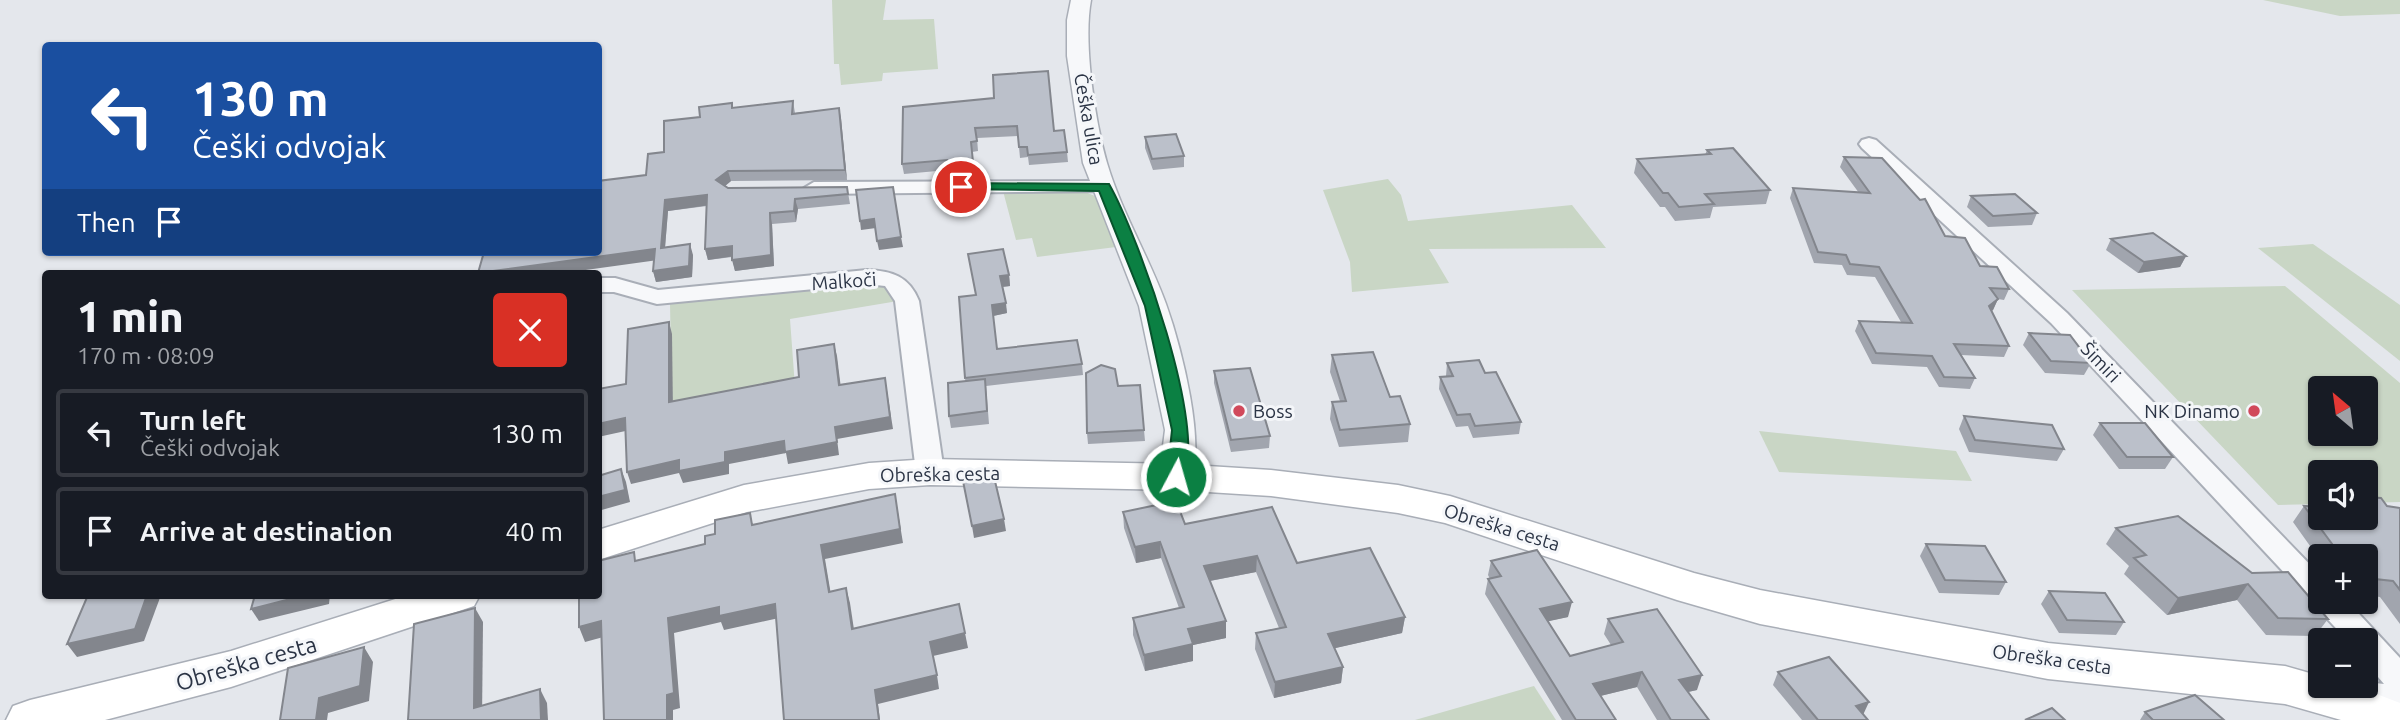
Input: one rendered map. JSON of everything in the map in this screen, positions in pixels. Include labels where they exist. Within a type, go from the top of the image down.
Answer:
[{"type":"main road","name":"Obreška cesta","points":[[602,544],[690,513],[787,489],[869,475],[930,472],[1176,477],[1340,491],[1437,507],[1737,601],[1949,644],[2048,661],[2285,685]]},
{"type":"main road","name":"Obreška cesta","points":[[30,720],[231,669],[447,599]]},
{"type":"main road","points":[[2285,685],[2338,699],[2392,720]]},
{"type":"street","name":"Češka ulica","points":[[1081,0],[1077,27],[1078,56],[1096,163],[1153,306],[1181,430],[1176,477]]},
{"type":"street","name":"Šimiri","points":[[1870,144],[2059,318],[2308,580]]},
{"type":"street","points":[[797,188],[1104,187]]},
{"type":"street","name":"Malkoči","points":[[602,285],[615,285],[657,297],[867,277],[896,281],[902,286],[907,301],[930,472]]},
{"type":"street","points":[[2340,614],[2354,628]]},
{"type":"street","points":[[2378,655],[2400,680]]},
{"type":"street","name":"Obreška cesta","points":[[2285,685],[2400,699]]},
{"type":"green space","points":[[832,0],[886,0],[883,20],[934,19],[938,69],[883,73],[882,81],[841,85],[839,64],[834,64]]},
{"type":"green space","points":[[2263,0],[2400,0],[2400,14],[2340,16]]},
{"type":"green space","points":[[1388,179],[1401,195],[1408,221],[1572,205],[1606,248],[1429,249],[1449,283],[1352,292],[1350,262],[1323,190]]},
{"type":"green space","points":[[1080,190],[1095,196],[1116,247],[1037,257],[1032,238],[1016,240],[1003,191]]},
{"type":"green space","points":[[2313,244],[2400,305],[2400,361],[2258,248]]},
{"type":"green space","points":[[888,284],[898,301],[790,319],[795,387],[672,410],[670,303]]},
{"type":"green space","name":"NK Dinamo","points":[[2285,286],[2400,383],[2400,502],[2378,503],[2378,460],[2308,460],[2308,504],[2278,505],[2072,290]]},
{"type":"green space","points":[[1759,431],[1956,451],[1972,481],[1779,472]]},
{"type":"green space","points":[[1534,686],[1556,720],[1415,720]]},
{"type":"building","points":[[1048,71],[1054,131],[1064,130],[1067,152],[1028,155],[1027,147],[1019,147],[1017,126],[975,128],[977,141],[971,142],[973,162],[948,165],[947,160],[902,164],[903,107],[994,98],[993,75]]},
{"type":"building","points":[[793,101],[792,114],[839,108],[845,170],[728,171],[716,180],[728,188],[847,187],[848,194],[795,199],[794,211],[770,213],[771,255],[732,260],[732,246],[705,249],[707,195],[665,200],[661,248],[690,244],[689,266],[653,271],[655,249],[500,270],[479,270],[483,256],[602,256],[602,180],[646,175],[648,154],[664,152],[664,121],[700,117],[699,107],[732,103],[732,108]]},
{"type":"building","points":[[1176,134],[1184,156],[1152,159],[1145,137]]},
{"type":"building","points":[[1733,148],[1770,190],[1705,194],[1714,204],[1679,207],[1668,193],[1663,193],[1637,159],[1711,154],[1707,150]]},
{"type":"building","points":[[1844,157],[1882,158],[1920,200],[1925,199],[1945,236],[1965,238],[1980,266],[1997,267],[2009,289],[1990,288],[1998,299],[1989,306],[2009,346],[1954,344],[1975,378],[1944,377],[1932,356],[1876,353],[1859,321],[1912,323],[1879,267],[1850,264],[1846,255],[1818,252],[1793,188],[1870,193]]},
{"type":"building","points":[[893,187],[901,237],[877,241],[874,219],[860,221],[856,190]]},
{"type":"building","points":[[2015,194],[2037,213],[1993,216],[1971,196]]},
{"type":"building","points":[[2153,233],[2186,256],[2144,262],[2111,239]]},
{"type":"building","points":[[1003,249],[1009,275],[1000,276],[1006,303],[992,305],[997,349],[1077,340],[1082,364],[965,378],[959,297],[976,295],[968,254]]},
{"type":"building","points":[[669,322],[669,402],[799,377],[797,350],[834,344],[839,385],[885,378],[890,417],[835,427],[837,442],[785,452],[784,441],[725,452],[725,462],[679,471],[679,460],[627,472],[625,418],[602,423],[602,388],[626,384],[628,329]]},
{"type":"building","points":[[2029,333],[2070,335],[2091,363],[2051,361]]},
{"type":"building","points":[[1373,352],[1390,397],[1400,396],[1410,424],[1340,430],[1332,402],[1346,401],[1332,355]]},
{"type":"building","points":[[1479,360],[1485,373],[1496,372],[1521,422],[1475,426],[1470,414],[1457,415],[1440,377],[1453,376],[1447,363]]},
{"type":"building","points":[[1101,365],[1115,369],[1118,386],[1140,385],[1144,430],[1087,433],[1086,373]]},
{"type":"building","name":"Boss","points":[[1250,368],[1270,436],[1231,440],[1214,371]]},
{"type":"building","points":[[985,379],[987,411],[949,416],[948,383]]},
{"type":"building","points":[[1964,416],[2052,425],[2064,449],[1975,440]]},
{"type":"building","points":[[2100,423],[2145,423],[2173,457],[2127,457]]},
{"type":"building","points":[[621,469],[625,490],[602,496],[602,475]]},
{"type":"building","points":[[994,477],[1004,519],[972,526],[963,481]]},
{"type":"building","points":[[895,494],[900,529],[821,545],[829,592],[846,588],[852,629],[959,604],[965,633],[930,642],[937,675],[875,690],[879,720],[784,720],[775,604],[719,616],[719,607],[668,618],[674,693],[667,695],[667,720],[604,720],[601,621],[579,627],[579,599],[602,599],[602,560],[634,552],[635,561],[705,544],[705,536],[715,534],[715,520],[750,513],[752,525]]},
{"type":"building","points":[[2378,498],[2387,506],[2400,508],[2400,590],[2393,581],[2378,579],[2378,544],[2332,544],[2322,530],[2378,530]]},
{"type":"building","points":[[1176,501],[1185,524],[1272,507],[1297,563],[1370,548],[1405,617],[1328,634],[1343,667],[1275,682],[1256,633],[1286,627],[1257,556],[1204,566],[1226,621],[1188,629],[1193,644],[1144,655],[1133,618],[1184,607],[1160,542],[1135,547],[1123,512]]},
{"type":"building","points":[[2178,516],[2252,573],[2288,572],[2308,596],[2308,614],[2324,614],[2328,619],[2278,618],[2248,584],[2178,598],[2134,558],[2146,555],[2116,528]]},
{"type":"building","points":[[1926,544],[1985,546],[2006,582],[1945,580]]},
{"type":"building","points":[[1537,550],[1572,602],[1540,609],[1570,656],[1623,642],[1608,619],[1657,609],[1702,675],[1679,680],[1709,720],[1671,720],[1642,672],[1593,684],[1616,720],[1576,720],[1488,579],[1501,576],[1491,561]]},
{"type":"building","points":[[2049,591],[2105,593],[2124,622],[2067,620]]},
{"type":"building","points":[[86,599],[146,599],[135,629],[67,644]]},
{"type":"building","points":[[254,599],[290,599],[251,609]]},
{"type":"building","points":[[475,608],[474,708],[540,689],[541,720],[408,720],[414,624]]},
{"type":"building","points":[[364,647],[360,686],[319,698],[316,720],[280,720],[288,668]]},
{"type":"building","points":[[1829,657],[1869,702],[1856,706],[1868,720],[1818,720],[1778,672]]},
{"type":"building","points":[[2195,695],[2224,720],[2153,720],[2145,712]]},
{"type":"building","points":[[2052,708],[2065,720],[2025,720]]},
{"type":"place","name":"Boss","points":[[1239,411]]},
{"type":"place","name":"NK Dinamo","points":[[2254,411]]},
{"type":"route","points":[[961,187],[1104,187],[1153,306],[1181,430],[1176,477]]}]
